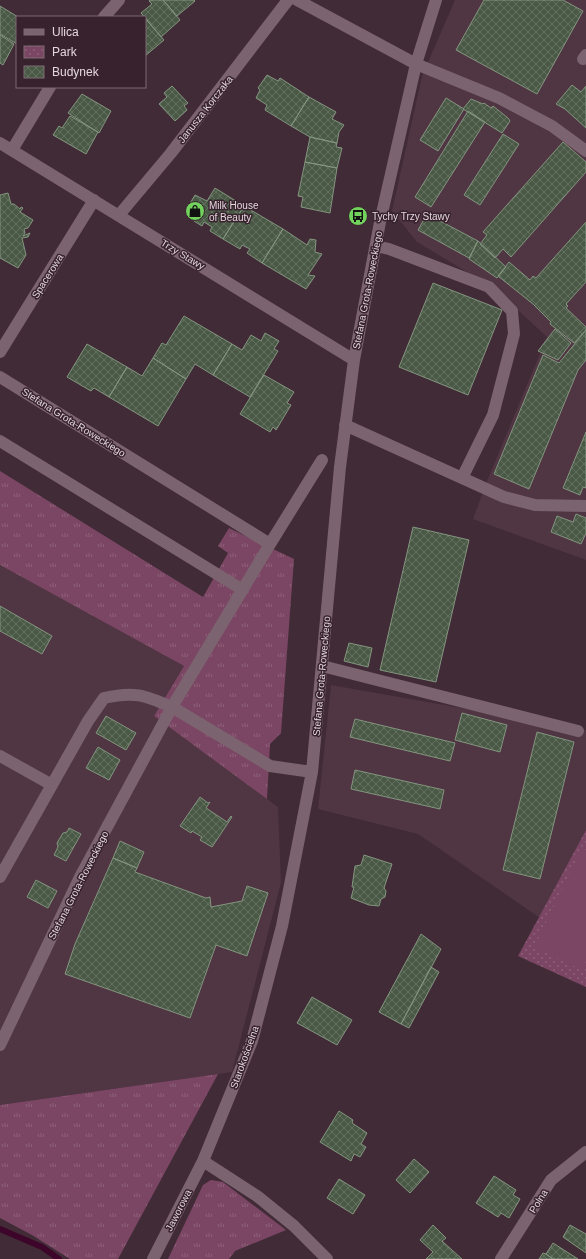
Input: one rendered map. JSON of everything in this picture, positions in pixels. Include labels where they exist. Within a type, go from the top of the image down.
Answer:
[{"type":"street","points":[[105,16],[118,0]]},
{"type":"street","name":"Janusza Korczaka","points":[[119,215],[175,147],[288,0]]},
{"type":"street","points":[[298,0],[416,64],[499,98],[552,126],[586,151]]},
{"type":"street","name":"Stefana Grota-Roweckiego","points":[[312,772],[345,425],[354,360],[376,246],[416,64],[436,0]]},
{"type":"street","points":[[12,150],[49,88]]},
{"type":"street","name":"Trzy Stawy","points":[[0,142],[354,360]]},
{"type":"street","name":"Spacerowa","points":[[0,352],[94,200]]},
{"type":"street","points":[[376,246],[389,249],[488,287],[512,311],[514,334],[493,414],[462,478]]},
{"type":"street","name":"Stefana Grota-Roweckiego","points":[[0,377],[270,544]]},
{"type":"street","points":[[345,425],[504,497],[535,505],[586,506]]},
{"type":"street","points":[[0,441],[243,590]]},
{"type":"street","name":"Stefana Grota-Roweckiego","points":[[0,1045],[80,876],[172,707],[322,460]]},
{"type":"street","points":[[322,666],[578,731]]},
{"type":"street","points":[[0,877],[88,721],[104,698],[124,694],[145,696],[172,707],[270,766],[312,772]]},
{"type":"street","points":[[0,756],[52,785]]},
{"type":"street","name":"Starokościelna","points":[[204,1161],[252,1041],[282,926],[312,772]]},
{"type":"street","name":"Polna","points":[[501,1259],[551,1180],[586,1152]]},
{"type":"street","points":[[204,1161],[257,1196],[294,1226],[327,1259]]},
{"type":"street","name":"Jaworowa","points":[[153,1259],[204,1161]]},
{"type":"shaded area","points":[[455,0],[586,0],[586,560],[473,519],[487,481],[547,337],[495,289],[417,242],[392,211],[422,76]]},
{"type":"shaded area","points":[[0,565],[184,666],[154,716],[278,807],[281,883],[232,1072],[0,1105]]},
{"type":"shaded area","points":[[331,685],[586,730],[586,830],[540,918],[418,834],[318,809]]},
{"type":"green space","points":[[0,471],[203,597],[228,553],[218,546],[229,528],[294,559],[281,733],[270,744],[267,799],[154,716],[184,666],[0,565]]},
{"type":"green space","points":[[586,830],[586,987],[518,956]]},
{"type":"green space","points":[[582,848],[586,850],[586,961],[582,970],[534,947]]},
{"type":"green space","points":[[218,1074],[118,1259],[70,1259],[32,1235],[0,1218],[0,1105]]},
{"type":"green space","points":[[211,1180],[223,1182],[286,1230],[235,1251],[229,1259],[168,1259],[203,1185]]},
{"type":"building","points":[[163,0],[180,20],[161,37],[146,19],[146,16],[144,16],[141,13],[152,4],[149,1]]},
{"type":"building","points":[[163,0],[194,0],[195,1],[177,16]]},
{"type":"building","points":[[484,0],[563,0],[583,11],[537,94],[456,50]]},
{"type":"building","points":[[0,6],[16,16],[16,43],[0,34]]},
{"type":"building","points":[[146,19],[164,40],[146,55]]},
{"type":"building","points":[[0,35],[14,44],[3,65],[0,63]]},
{"type":"building","points":[[267,75],[278,81],[280,78],[309,97],[291,126],[265,110],[267,105],[256,98],[260,90],[258,88]]},
{"type":"building","points":[[572,85],[581,92],[586,86],[586,128],[565,109],[556,104]]},
{"type":"building","points":[[172,86],[188,103],[184,106],[187,110],[175,121],[159,104],[167,97],[164,93]]},
{"type":"building","points":[[82,94],[111,111],[99,133],[68,113]]},
{"type":"building","points":[[309,97],[336,112],[332,119],[344,125],[339,132],[337,143],[310,137],[291,126]]},
{"type":"building","points":[[446,98],[464,109],[438,151],[420,140]]},
{"type":"building","points":[[471,99],[483,104],[484,103],[491,108],[493,106],[508,118],[510,121],[502,133],[463,109]]},
{"type":"building","points":[[468,111],[485,122],[431,207],[415,197]]},
{"type":"building","points":[[70,116],[98,132],[86,154],[53,135],[59,126],[62,128]]},
{"type":"building","points":[[503,134],[519,144],[480,205],[464,195]]},
{"type":"building","points":[[310,137],[337,143],[336,147],[342,148],[337,168],[305,162]]},
{"type":"building","points":[[563,142],[586,162],[586,172],[511,257],[503,249],[495,258],[480,244],[487,235],[483,232]]},
{"type":"building","points":[[305,162],[337,168],[330,213],[301,207],[303,197],[298,196]]},
{"type":"building","points":[[215,188],[244,206],[223,239],[210,231],[212,227],[204,222],[202,226],[194,221],[197,216],[186,210],[195,195],[207,201]]},
{"type":"building","points":[[8,193],[11,204],[14,204],[20,209],[21,207],[23,208],[20,212],[33,220],[28,228],[24,229],[25,233],[23,236],[30,233],[28,237],[22,238],[26,255],[18,268],[0,258],[0,195]]},
{"type":"building","points":[[244,206],[283,229],[262,263],[247,253],[250,249],[242,245],[240,249],[223,239]]},
{"type":"building","points":[[427,214],[478,241],[469,258],[418,230]]},
{"type":"building","points":[[586,222],[586,282],[566,304],[568,306],[566,308],[586,327],[586,330],[574,343],[550,324],[551,322],[533,304],[498,276],[509,262],[530,280],[533,276],[536,278]]},
{"type":"building","points":[[283,229],[307,245],[310,239],[316,240],[315,252],[322,254],[308,275],[315,276],[306,289],[262,263]]},
{"type":"building","points":[[478,241],[506,267],[497,278],[469,259]]},
{"type":"building","points":[[433,283],[502,310],[468,395],[399,367]]},
{"type":"building","points":[[184,316],[232,344],[213,375],[195,364],[186,379],[153,358],[162,343],[166,345]]},
{"type":"building","points":[[555,329],[571,343],[558,360],[538,351]]},
{"type":"building","points":[[586,330],[586,360],[578,370],[529,489],[494,474],[543,355],[559,363]]},
{"type":"building","points":[[265,333],[279,341],[274,349],[278,351],[250,397],[213,375],[232,344],[242,350],[251,335],[261,341]]},
{"type":"building","points":[[87,344],[127,367],[109,397],[94,388],[91,391],[67,377]]},
{"type":"building","points":[[153,358],[186,379],[158,426],[109,397],[127,367],[142,376]]},
{"type":"building","points":[[264,375],[294,392],[287,403],[291,405],[276,430],[273,427],[270,432],[240,414]]},
{"type":"building","points":[[586,432],[586,488],[583,487],[580,495],[563,488]]},
{"type":"building","points":[[576,514],[586,518],[586,533],[581,544],[551,532],[557,516],[573,522]]},
{"type":"building","points":[[413,527],[469,540],[436,682],[380,670]]},
{"type":"building","points":[[0,606],[52,636],[42,654],[0,631]]},
{"type":"building","points":[[349,643],[372,648],[368,667],[344,661]]},
{"type":"building","points":[[462,713],[507,725],[500,752],[455,740]]},
{"type":"building","points":[[106,716],[136,733],[126,750],[96,733]]},
{"type":"building","points":[[355,719],[455,743],[450,761],[350,737]]},
{"type":"building","points":[[537,732],[574,742],[540,879],[503,870]]},
{"type":"building","points":[[98,747],[120,760],[109,780],[86,768]]},
{"type":"building","points":[[355,770],[444,790],[440,809],[351,789]]},
{"type":"building","points":[[200,797],[208,803],[210,802],[206,808],[227,822],[231,816],[232,817],[212,847],[200,840],[202,837],[192,831],[191,833],[180,826]]},
{"type":"building","points":[[69,828],[81,834],[66,861],[54,855],[58,847],[57,843],[63,833],[67,832]]},
{"type":"building","points":[[120,841],[144,852],[137,868],[113,858]]},
{"type":"building","points":[[364,855],[392,864],[384,888],[386,891],[385,897],[381,899],[379,906],[369,905],[351,898],[354,887],[352,887],[355,866],[361,865]]},
{"type":"building","points":[[113,858],[137,868],[135,872],[206,898],[210,897],[211,907],[242,901],[247,886],[268,893],[247,956],[216,945],[190,1018],[65,974],[75,944]]},
{"type":"building","points":[[36,880],[57,891],[48,908],[27,897]]},
{"type":"building","points":[[421,934],[441,949],[401,1024],[379,1012]]},
{"type":"building","points":[[431,967],[439,972],[409,1028],[401,1024]]},
{"type":"building","points":[[312,997],[352,1020],[337,1045],[297,1023]]},
{"type":"building","points":[[339,1111],[353,1120],[352,1123],[367,1133],[361,1144],[366,1147],[360,1157],[354,1154],[351,1161],[320,1142]]},
{"type":"building","points":[[414,1159],[429,1172],[410,1193],[396,1180]]},
{"type":"building","points":[[494,1176],[516,1190],[513,1195],[520,1199],[509,1218],[501,1213],[498,1217],[476,1203]]},
{"type":"building","points":[[339,1179],[365,1195],[353,1214],[327,1198]]},
{"type":"building","points":[[433,1225],[446,1238],[442,1241],[462,1259],[426,1259],[433,1252],[420,1240]]},
{"type":"building","points":[[570,1225],[586,1234],[586,1253],[563,1237]]},
{"type":"building","points":[[553,1243],[578,1259],[553,1259],[546,1254]]},
{"type":"building","points":[[543,1253],[546,1254],[553,1259],[539,1259]]},
{"type":"waterway","points":[[0,1229],[42,1247],[59,1259]]},
{"type":"place","name":"Milk House of Beauty","points":[[195,211]]},
{"type":"place","name":"Tychy Trzy Stawy","points":[[358,216]]}]
